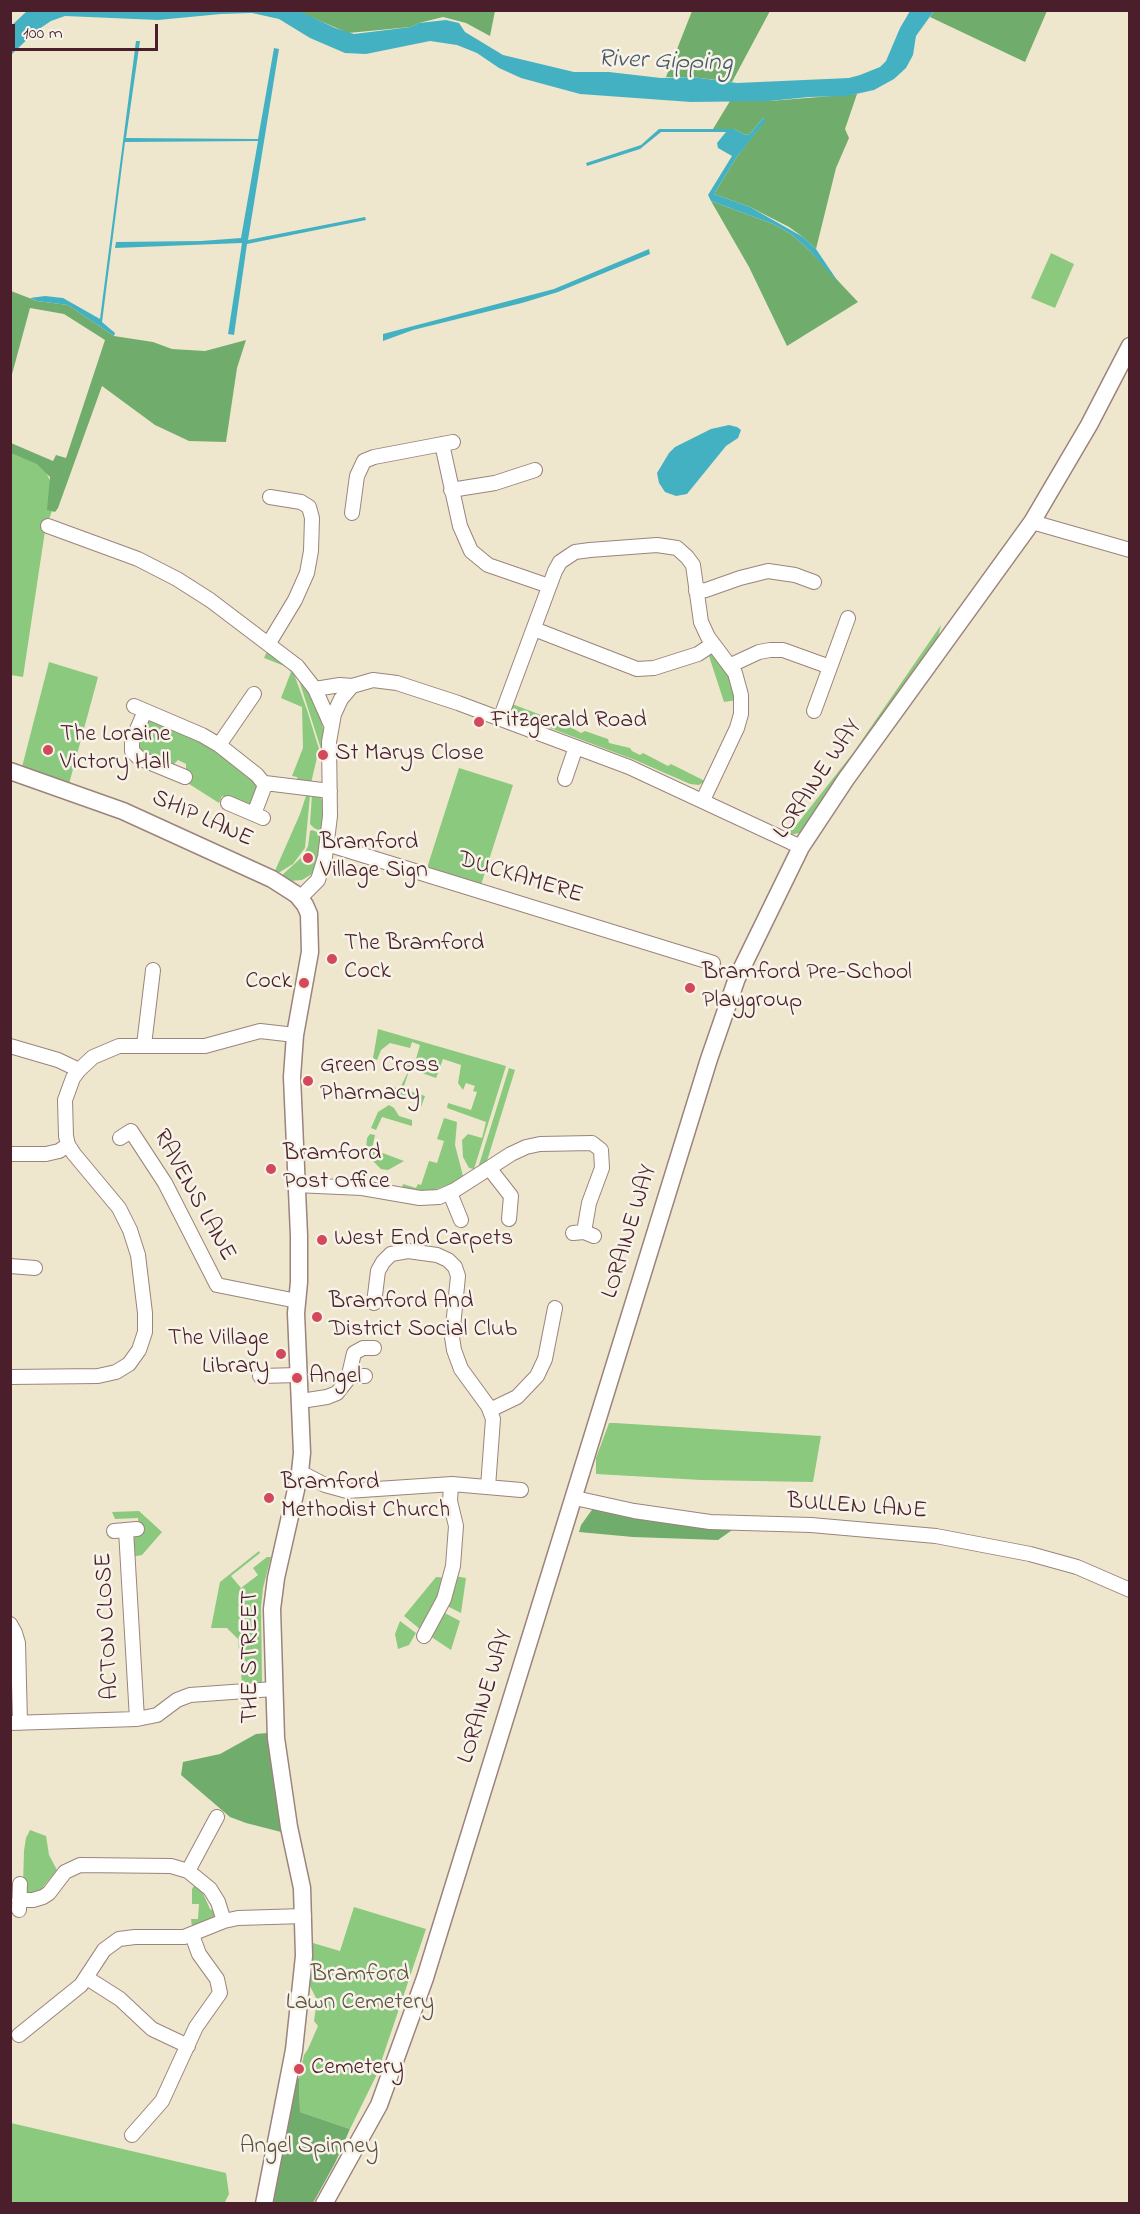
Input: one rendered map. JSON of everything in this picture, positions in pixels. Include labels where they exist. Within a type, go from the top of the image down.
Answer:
[{"type":"main road","name":"LORAINE WAY","points":[[324,2204],[379,2105],[425,1978],[720,1027],[748,953],[801,847],[846,779],[1032,522],[1089,425],[1130,346]]},
{"type":"main road","name":"SHIP LANE","points":[[10,771],[123,811],[272,879],[300,898]]},
{"type":"main road","points":[[295,1035],[310,952],[309,914],[300,898]]},
{"type":"main road","name":"THE STREET","points":[[264,2204],[294,2050],[303,1972],[302,1888],[289,1827],[279,1762],[274,1689],[273,1602],[276,1578],[300,1472],[303,1440],[298,1375],[299,1236],[292,1077],[295,1035]]},
{"type":"street","points":[[352,513],[357,476],[364,461],[447,443],[451,490],[464,539],[476,557],[492,567],[549,586]]},
{"type":"street","points":[[451,490],[495,483],[535,470]]},
{"type":"street","points":[[269,643],[295,600],[307,573],[311,551],[312,518],[306,504],[270,497]]},
{"type":"street","points":[[1032,522],[1130,550]]},
{"type":"street","points":[[48,526],[127,555],[177,579],[210,600],[297,666],[315,690],[331,725]]},
{"type":"street","points":[[500,719],[549,586],[561,562],[574,552],[663,545],[677,548],[687,557],[694,569],[701,622],[713,644],[731,665],[741,695],[739,720],[703,800]]},
{"type":"street","points":[[696,591],[768,571],[795,575],[814,582]]},
{"type":"street","points":[[814,711],[848,618]]},
{"type":"street","points":[[534,629],[637,669],[654,668],[698,654],[713,644]]},
{"type":"street","points":[[731,665],[759,652],[783,650],[830,667]]},
{"type":"street","points":[[315,690],[340,685],[352,686],[373,680],[390,681],[629,767],[801,847]]},
{"type":"street","points":[[300,898],[320,877],[327,844],[331,725],[339,702],[352,686]]},
{"type":"street","points":[[219,746],[254,694]]},
{"type":"street","points":[[185,777],[139,758],[132,751],[132,741],[140,709],[190,729],[219,746],[254,771],[265,783],[330,791]]},
{"type":"street","points":[[565,778],[576,747]]},
{"type":"street","points":[[228,803],[258,816],[265,783]]},
{"type":"street","name":"DUCKAMERE","points":[[327,844],[703,964]]},
{"type":"street","points":[[144,1045],[153,970]]},
{"type":"street","points":[[10,1377],[98,1376],[116,1372],[129,1364],[139,1350],[145,1332],[138,1255],[130,1230],[119,1208],[68,1145],[65,1125],[66,1100],[73,1078],[79,1070],[93,1057],[110,1048],[130,1045],[205,1046],[260,1031],[295,1035]]},
{"type":"street","points":[[10,1046],[58,1060],[79,1070]]},
{"type":"street","name":"RAVENS LANE","points":[[120,1138],[131,1131],[165,1182],[217,1285],[297,1302]]},
{"type":"street","points":[[295,1185],[362,1188],[420,1198],[439,1197],[526,1147],[589,1142],[598,1145],[602,1152],[602,1168],[589,1203],[584,1234]]},
{"type":"street","points":[[10,1154],[46,1154],[68,1145]]},
{"type":"street","points":[[489,1168],[511,1196],[509,1219]]},
{"type":"street","points":[[450,1192],[461,1220]]},
{"type":"street","points":[[374,1303],[378,1271],[382,1262],[391,1254],[408,1251],[437,1255],[452,1263],[458,1276],[452,1337],[454,1350],[461,1369],[490,1410],[493,1425],[488,1487]]},
{"type":"street","points":[[10,1266],[35,1268]]},
{"type":"street","points":[[490,1410],[521,1394],[537,1376],[544,1359],[555,1308]]},
{"type":"street","points":[[301,1401],[333,1395],[340,1390],[349,1376],[354,1353],[363,1348],[374,1348]]},
{"type":"street","points":[[260,1376],[298,1375]]},
{"type":"street","points":[[349,1376],[365,1376]]},
{"type":"street","points":[[300,1472],[332,1488],[356,1491],[451,1485],[521,1490]]},
{"type":"street","points":[[425,1636],[444,1599],[453,1566],[456,1526],[450,1501],[451,1485]]},
{"type":"street","name":"BULLEN LANE","points":[[575,1498],[634,1511],[710,1522],[811,1525],[936,1536],[1055,1561],[1095,1574],[1130,1590]]},
{"type":"street","name":"ACTON CLOSE","points":[[125,1530],[137,1719]]},
{"type":"street","points":[[10,1624],[18,1643],[15,1723],[137,1719],[157,1715],[177,1700],[190,1695],[274,1689]]},
{"type":"street","points":[[188,1871],[217,1817]]},
{"type":"street","points":[[20,1884],[19,1905],[43,1897],[65,1872],[80,1865],[171,1866],[188,1871],[210,1889],[218,1902],[224,1921]]},
{"type":"street","points":[[19,2035],[71,1994],[87,1978],[104,1950],[118,1940],[135,1937],[192,1935],[224,1921],[252,1917],[304,1917]]},
{"type":"street","points":[[132,2135],[162,2101],[196,2027],[216,2000],[220,1990],[217,1979],[199,1954],[192,1935]]},
{"type":"street","points":[[87,1978],[120,1999],[152,2029],[188,2046]]},
{"type":"green space","points":[[297,11],[495,11],[490,36],[466,23],[443,17],[411,27],[348,33]]},
{"type":"green space","points":[[692,11],[770,11],[732,82],[692,77],[666,77]]},
{"type":"green space","points":[[934,11],[1047,11],[1025,62],[930,17]]},
{"type":"green space","points":[[857,94],[845,129],[849,138],[836,168],[816,249],[789,227],[750,207],[714,194],[736,158],[765,120],[763,118],[750,134],[745,135],[734,129],[713,129],[730,101],[769,101]]},
{"type":"green space","points":[[711,201],[773,224],[791,234],[858,302],[787,346],[749,267]]},
{"type":"green space","points":[[1051,253],[1074,264],[1055,308],[1031,298]]},
{"type":"green space","points":[[11,291],[37,301],[68,305],[114,336],[153,342],[172,349],[205,351],[246,340],[237,368],[226,442],[189,441],[155,425],[102,386],[58,508],[55,512],[47,510],[50,477],[37,464],[11,453],[11,443],[53,461],[56,455],[66,458],[105,340],[64,314],[30,308],[11,378]]},
{"type":"green space","points":[[10,451],[42,463],[57,496],[45,531],[23,677],[11,675]]},
{"type":"green space","points":[[941,625],[938,638],[799,833],[790,835],[776,831],[793,830],[853,753]]},
{"type":"green space","points":[[268,649],[293,671],[307,710],[319,749],[311,783],[298,781],[297,777],[292,776],[303,748],[302,707],[281,698],[291,672],[287,667],[264,658]]},
{"type":"green space","points":[[714,652],[727,667],[737,700],[724,702],[708,653]]},
{"type":"green space","points":[[49,662],[98,677],[69,784],[22,767]]},
{"type":"green space","points":[[297,674],[313,692],[319,709],[326,743],[321,749]]},
{"type":"green space","points":[[512,704],[549,718],[551,722],[559,725],[563,723],[581,733],[585,731],[608,739],[609,743],[630,748],[640,755],[643,753],[668,766],[671,764],[705,781],[699,785],[690,784],[635,760],[518,716],[512,709]]},
{"type":"green space","points":[[151,720],[203,741],[249,774],[258,785],[252,805],[243,805],[222,796],[219,803],[186,782],[186,764],[178,760],[172,766],[143,755],[137,744],[143,726]]},
{"type":"green space","points":[[459,768],[513,785],[481,885],[427,868]]},
{"type":"green space","points":[[312,794],[319,796],[325,803],[325,833],[310,824]]},
{"type":"green space","points":[[306,796],[310,796],[305,848],[293,864],[274,873],[300,814]]},
{"type":"green space","points":[[312,830],[322,834],[318,858],[312,874],[302,880],[289,881],[280,877],[303,856]]},
{"type":"green space","points":[[378,1029],[506,1066],[474,1169],[469,1168],[463,1157],[462,1140],[468,1134],[482,1138],[486,1122],[447,1108],[448,1103],[471,1110],[477,1092],[473,1091],[475,1086],[466,1083],[463,1090],[458,1083],[461,1065],[443,1059],[436,1078],[422,1073],[423,1070],[412,1067],[403,1089],[425,1096],[421,1107],[413,1097],[397,1095],[394,1091],[395,1087],[399,1091],[403,1088],[401,1086],[409,1070],[404,1065],[405,1063],[414,1066],[420,1045],[412,1042],[410,1048],[390,1043],[381,1050],[377,1060],[373,1058]]},
{"type":"green space","points":[[509,1068],[515,1070],[487,1161],[478,1168]]},
{"type":"green space","points":[[389,1105],[399,1116],[412,1120],[412,1126],[382,1117],[376,1130],[371,1128],[378,1112]]},
{"type":"green space","points":[[444,1118],[457,1122],[455,1145],[463,1176],[453,1183],[434,1190],[421,1192],[402,1188],[403,1184],[416,1188],[418,1184],[421,1185],[429,1161],[437,1163],[444,1141],[437,1139]]},
{"type":"green space","points":[[370,1134],[375,1135],[372,1149],[404,1161],[388,1170],[381,1169],[369,1157],[366,1150],[367,1138]]},
{"type":"green space","points":[[609,1423],[821,1436],[813,1482],[701,1480],[596,1474],[596,1458]]},
{"type":"green space","points":[[594,1507],[684,1525],[735,1528],[718,1540],[633,1537],[579,1532],[581,1525]]},
{"type":"green space","points":[[139,1511],[162,1532],[142,1555],[131,1557],[132,1535],[139,1532],[138,1518],[115,1519],[112,1512]]},
{"type":"green space","points":[[259,1551],[260,1553],[231,1576],[241,1588],[258,1575],[253,1568],[267,1557],[271,1557],[261,1607],[262,1682],[242,1684],[238,1639],[227,1628],[211,1628],[220,1582]]},
{"type":"green space","points":[[454,1576],[466,1578],[461,1613],[445,1605]]},
{"type":"green space","points":[[436,1577],[448,1578],[421,1630],[404,1616]]},
{"type":"green space","points":[[441,1611],[460,1621],[451,1650],[430,1636]]},
{"type":"green space","points":[[400,1621],[416,1633],[409,1645],[398,1649],[395,1634]]},
{"type":"green space","points":[[267,1733],[271,1736],[285,1833],[230,1817],[181,1775],[183,1762],[220,1754],[256,1734]]},
{"type":"green space","points":[[30,1830],[46,1836],[49,1855],[57,1870],[39,1892],[33,1893],[27,1892],[23,1885],[24,1851]]},
{"type":"green space","points":[[195,1884],[201,1889],[215,1915],[212,1919],[192,1927],[191,1919],[198,1919],[199,1904],[192,1904],[192,1889]]},
{"type":"green space","name":"Bramford Lawn Cemetery","points":[[354,1907],[426,1929],[377,2074],[350,2129],[300,2112],[299,2078],[304,2055],[318,2026],[314,2021],[317,2000],[309,1984],[313,1943],[340,1951]]},
{"type":"green space","name":"Angel Spinney","points":[[299,2078],[300,2112],[350,2129],[313,2203],[267,2204],[293,2079]]},
{"type":"green space","points":[[11,2123],[226,2173],[229,2194],[224,2204],[11,2203]]},
{"type":"water","points":[[297,10],[335,28],[354,34],[446,20],[459,23],[465,32],[503,55],[574,72],[609,72],[661,78],[692,77],[737,83],[849,78],[860,75],[880,67],[886,61],[910,11],[934,11],[916,36],[913,55],[906,68],[894,79],[874,90],[847,96],[769,101],[691,102],[580,94],[521,78],[499,68],[477,53],[457,45],[430,41],[366,54],[345,53],[310,38],[279,19],[252,13],[158,20],[65,16],[51,21],[36,31],[11,55],[11,26],[27,11]]},
{"type":"water","points":[[136,41],[140,41],[126,138],[258,139],[274,48],[279,49],[248,240],[365,217],[366,220],[247,244],[234,335],[228,334],[242,243],[115,248],[116,242],[241,238],[258,141],[125,142],[102,322],[115,333],[114,336],[68,305],[30,298],[45,296],[63,298],[100,319]]},
{"type":"water","points":[[763,118],[766,120],[736,158],[714,194],[750,207],[803,237],[816,249],[839,283],[791,234],[773,224],[711,201],[708,195],[732,156],[718,148],[717,143],[726,132],[661,132],[640,149],[587,166],[586,163],[641,145],[659,129],[734,129],[745,135],[750,134]]},
{"type":"water","points":[[649,249],[650,254],[558,292],[413,330],[383,341],[383,334],[554,289]]},
{"type":"water","points":[[729,425],[741,430],[738,438],[726,446],[687,494],[676,496],[665,492],[659,483],[657,473],[669,453],[675,447],[711,429]]},
{"type":"place","name":"Fitzgerald Road","points":[[479,722]]},
{"type":"place","name":"The Loraine Victory Hall","points":[[48,750]]},
{"type":"place","name":"St Marys Close","points":[[323,755]]},
{"type":"place","name":"Bramford Village Sign","points":[[308,858]]},
{"type":"place","name":"The Bramford Cock","points":[[332,959]]},
{"type":"place","name":"Cock","points":[[304,983]]},
{"type":"place","name":"Bramford Pre-School Playgroup","points":[[690,988]]},
{"type":"place","name":"Green Cross Pharmacy","points":[[308,1081]]},
{"type":"place","name":"Bramford Post Office","points":[[271,1169]]},
{"type":"place","name":"West End Carpets","points":[[322,1240]]},
{"type":"place","name":"Bramford And District Social Club","points":[[317,1317]]},
{"type":"place","name":"The Village Library","points":[[281,1354]]},
{"type":"place","name":"Angel","points":[[297,1378]]},
{"type":"place","name":"Bramford Methodist Church","points":[[269,1498]]},
{"type":"place","name":"Cemetery","points":[[299,2069]]},
{"type":"water label","name":"River Gipping","points":[[665,63]]}]
